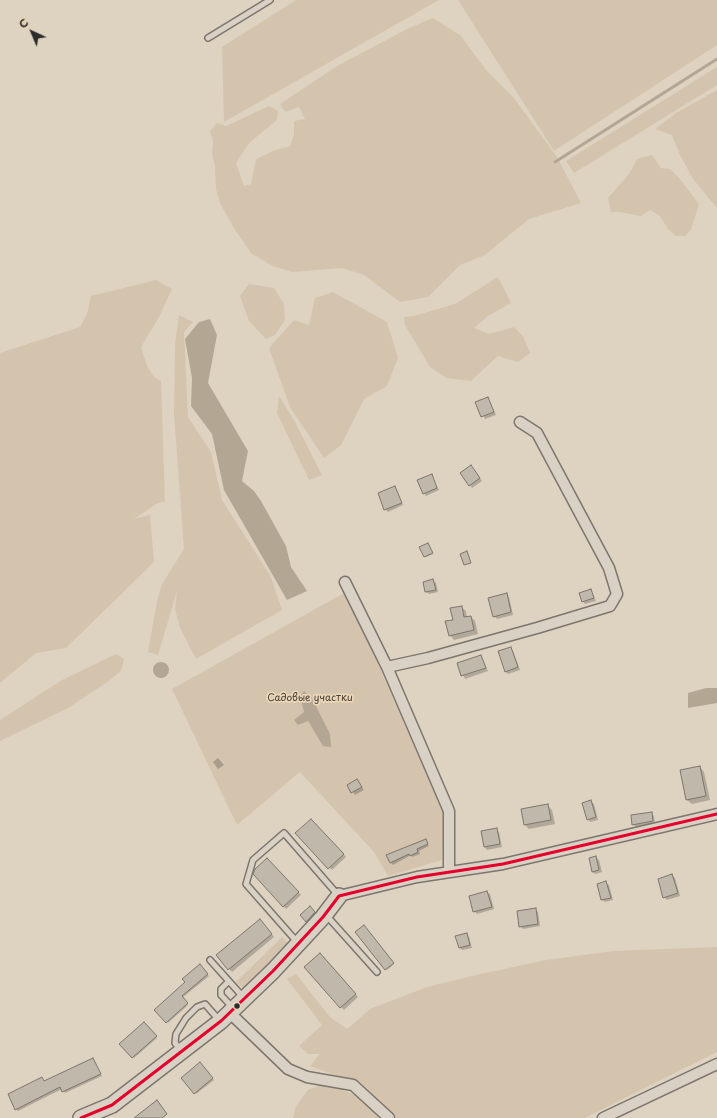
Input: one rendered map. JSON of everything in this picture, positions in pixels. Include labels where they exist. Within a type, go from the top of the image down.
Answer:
[{"type":"street","points":[[387,667],[428,658],[610,606],[617,594],[608,568],[537,433],[520,422]]},
{"type":"street","points":[[345,582],[387,667],[449,811],[449,872]]},
{"type":"street","points":[[81,1118],[112,1105],[182,1052],[232,1010],[299,943],[339,896],[417,877],[503,864],[717,814]]},
{"type":"street","points":[[232,1010],[288,1069],[307,1077],[353,1086],[389,1118]]},
{"type":"street","points":[[603,1118],[717,1064]]},
{"type":"lane","points":[[208,38],[270,0]]},
{"type":"lane","points":[[299,943],[246,884],[253,860],[284,833],[339,896]]},
{"type":"lane","points":[[325,914],[377,972]]},
{"type":"lane","points":[[210,960],[229,981],[232,1010]]},
{"type":"lane","points":[[229,981],[221,989],[221,994],[232,1010]]},
{"type":"lane","points":[[182,1052],[175,1043],[176,1034],[186,1018],[197,1007],[205,1004],[232,1010]]},
{"type":"green space","points":[[296,0],[439,0],[224,122],[222,47]]},
{"type":"green space","points":[[458,0],[717,0],[717,45],[554,151]]},
{"type":"green space","points":[[433,18],[461,36],[486,70],[514,98],[557,157],[581,203],[529,219],[485,255],[460,265],[428,297],[400,302],[364,275],[342,268],[292,272],[273,266],[252,254],[235,230],[220,203],[216,189],[215,166],[212,154],[213,142],[210,131],[217,123],[226,126],[269,106],[278,111],[277,120],[249,143],[236,163],[244,186],[251,184],[256,159],[273,151],[290,146],[294,135],[294,121],[305,119],[299,107],[285,112],[280,104],[337,66],[409,28]]},
{"type":"green space","points":[[717,67],[717,85],[574,173],[566,161]]},
{"type":"green space","points":[[717,90],[717,208],[693,179],[680,155],[672,135],[655,129],[676,113]]},
{"type":"green space","points":[[652,155],[661,168],[670,169],[680,179],[699,204],[691,230],[685,236],[676,236],[668,229],[660,216],[650,210],[641,216],[611,212],[608,198],[629,174],[637,159]]},
{"type":"green space","points":[[498,277],[511,303],[488,316],[474,328],[489,334],[514,327],[523,336],[530,353],[518,362],[498,356],[471,381],[446,378],[430,367],[405,325],[404,317],[414,316],[455,304]]},
{"type":"green space","points":[[156,280],[172,289],[158,319],[141,347],[147,366],[154,377],[161,381],[165,501],[156,504],[134,519],[150,515],[154,562],[66,648],[36,653],[0,683],[0,353],[80,327],[87,314],[91,296]]},
{"type":"green space","points":[[249,284],[274,288],[284,304],[285,320],[275,335],[266,339],[249,321],[240,296]]},
{"type":"green space","points":[[333,292],[387,322],[398,358],[387,386],[364,399],[341,445],[324,458],[290,407],[269,348],[294,320],[309,325],[315,298]]},
{"type":"green space","points":[[179,315],[193,322],[184,332],[188,417],[211,452],[222,500],[271,577],[282,610],[196,659],[180,628],[175,609],[177,591],[158,655],[148,652],[157,601],[162,584],[184,549],[174,415],[175,345]]},
{"type":"green space","points":[[279,396],[295,422],[322,475],[309,480],[277,413]]},
{"type":"green space","name":"Садовые участки","points":[[346,592],[445,816],[442,860],[388,876],[374,852],[300,772],[237,825],[172,689]]},
{"type":"green space","points":[[116,654],[124,659],[121,671],[109,681],[68,708],[0,741],[0,720],[62,680]]},
{"type":"green space","points":[[282,937],[290,945],[245,990],[236,982]]},
{"type":"green space","points":[[717,947],[717,1052],[585,1118],[395,1118],[354,1082],[310,1066],[320,1054],[308,1054],[299,1046],[322,1025],[287,979],[296,974],[330,1017],[347,1029],[370,1009],[427,987],[476,975],[546,960],[614,951]]},
{"type":"green space","points":[[331,1085],[357,1096],[384,1118],[293,1118],[296,1106],[308,1090],[319,1086]]},
{"type":"shaded area","points":[[210,319],[217,335],[208,383],[248,451],[242,481],[254,491],[261,501],[286,546],[291,567],[307,591],[287,600],[224,490],[212,434],[191,406],[192,378],[185,339],[199,322]]},
{"type":"shaded area","points":[[161,662],[167,664],[169,670],[167,676],[161,678],[155,676],[153,670],[155,664]]},
{"type":"shaded area","points":[[706,688],[717,688],[717,703],[688,708],[688,693]]},
{"type":"shaded area","points":[[304,691],[312,698],[330,734],[331,747],[323,746],[308,721],[298,725],[294,720],[304,712],[300,696]]},
{"type":"building","points":[[488,397],[494,412],[481,417],[475,402]]},
{"type":"building","points":[[471,465],[480,478],[469,486],[460,473]]},
{"type":"building","points":[[432,474],[437,488],[423,494],[417,480]]},
{"type":"building","points":[[395,486],[402,503],[384,510],[378,493]]},
{"type":"building","points":[[428,543],[433,553],[424,557],[419,547]]},
{"type":"building","points":[[467,551],[471,563],[464,565],[460,554]]},
{"type":"building","points":[[433,579],[436,590],[425,592],[423,582]]},
{"type":"building","points":[[591,589],[594,598],[582,602],[579,593]]},
{"type":"building","points":[[507,593],[511,612],[493,617],[488,598]]},
{"type":"building","points":[[462,606],[464,617],[471,616],[474,630],[449,636],[445,621],[453,620],[450,608]]},
{"type":"building","points":[[511,647],[518,667],[505,672],[498,651]]},
{"type":"building","points":[[481,655],[486,668],[461,676],[457,663]]},
{"type":"building","points":[[700,766],[706,796],[686,800],[680,770]]},
{"type":"building","points":[[357,779],[362,787],[351,793],[347,785]]},
{"type":"building","points":[[591,800],[596,817],[587,820],[582,803]]},
{"type":"building","points":[[548,804],[551,820],[524,825],[521,809]]},
{"type":"building","points":[[652,812],[653,821],[632,825],[631,815]]},
{"type":"building","points":[[311,819],[344,854],[328,869],[295,833]]},
{"type":"building","points":[[497,828],[500,844],[484,847],[481,831]]},
{"type":"building","points":[[426,839],[428,844],[417,849],[418,852],[410,856],[409,854],[390,863],[386,855]]},
{"type":"building","points":[[596,856],[599,870],[592,872],[589,858]]},
{"type":"building","points":[[267,858],[299,892],[283,907],[253,874],[255,869]]},
{"type":"building","points":[[672,874],[678,893],[663,898],[658,879]]},
{"type":"building","points":[[606,881],[611,898],[601,900],[597,884]]},
{"type":"building","points":[[487,891],[492,907],[473,912],[469,896]]},
{"type":"building","points":[[310,906],[315,912],[306,922],[300,915]]},
{"type":"building","points":[[536,908],[538,924],[519,927],[517,911]]},
{"type":"building","points":[[260,919],[272,934],[228,970],[216,955]]},
{"type":"building","points":[[364,925],[394,963],[385,970],[355,932]]},
{"type":"building","points":[[467,933],[470,945],[459,948],[455,936]]},
{"type":"building","points":[[320,953],[356,994],[340,1008],[304,967]]},
{"type":"building","points":[[200,964],[208,974],[182,996],[188,1003],[166,1023],[154,1010],[185,982],[182,979]]},
{"type":"building","points":[[144,1022],[157,1036],[132,1058],[119,1044]]},
{"type":"building","points":[[93,1058],[101,1074],[62,1092],[60,1087],[15,1110],[8,1094],[42,1077],[44,1081]]},
{"type":"building","points":[[200,1062],[213,1078],[194,1094],[181,1078]]},
{"type":"building","points":[[157,1100],[167,1114],[162,1118],[134,1118]]},
{"type":"waterway","points":[[555,162],[717,59]]},
{"type":"transit line","points":[[81,1118],[112,1105],[221,1021],[273,971],[323,917],[339,896],[417,877],[503,864],[717,814]]}]
